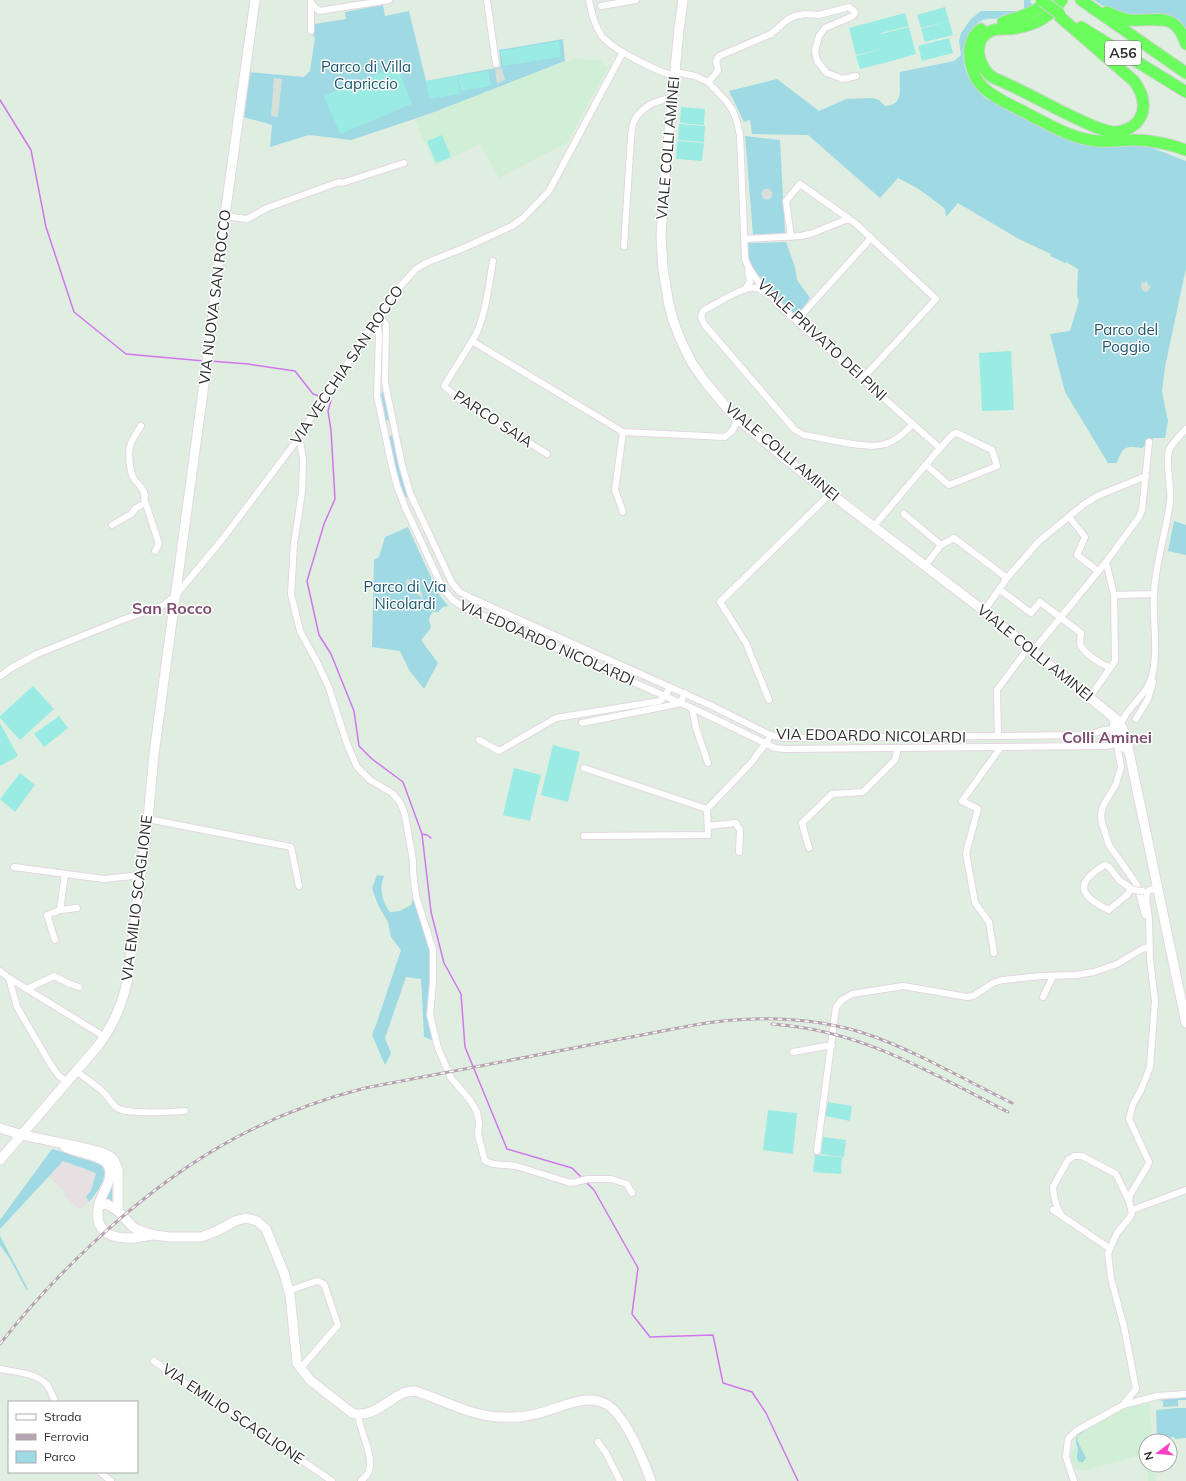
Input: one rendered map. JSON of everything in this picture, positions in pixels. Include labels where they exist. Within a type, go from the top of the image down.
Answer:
[{"type":"highway","points":[[1062,0],[1053,12],[1037,22],[1020,27],[996,29],[988,32],[980,42],[979,52],[984,68],[991,76],[1056,110],[1102,129],[1118,132],[1134,125],[1140,117],[1144,107],[1141,91],[1130,75],[1060,15],[1048,1],[1043,11],[1033,17],[991,24],[982,28],[975,35],[970,46],[969,57],[972,70],[979,83],[989,93],[1072,136],[1101,141],[1140,140],[1174,146],[1186,150]]},
{"type":"highway","points":[[1081,0],[1092,3],[1114,16],[1124,19],[1163,19],[1171,22],[1178,27],[1186,44]]},
{"type":"highway","name":"A56","points":[[1081,0],[1186,73]]},
{"type":"highway","name":"A56","points":[[1060,15],[1186,92]]},
{"type":"highway","points":[[1099,39],[1124,60]]},
{"type":"highway","points":[[1056,110],[1088,132],[1098,136],[1151,138],[1170,141],[1186,147]]},
{"type":"highway","points":[[1140,140],[1186,156]]},
{"type":"main road","name":"VIA NUOVA SAN ROCCO","points":[[176,595],[188,493],[211,332],[224,216],[255,0]]},
{"type":"main road","name":"VIALE COLLI AMINEI","points":[[683,0],[674,74],[662,218],[663,269],[669,305],[681,341],[692,363],[706,383],[738,420],[830,494],[984,611],[1114,716],[1118,735],[1128,747],[1128,753],[1186,1023]]},
{"type":"main road","name":"VIA EMILIO SCAGLIONE","points":[[0,1160],[105,1037],[118,1013],[124,997],[128,977],[148,819],[154,754],[176,595]]},
{"type":"main road","points":[[0,1128],[22,1135],[61,1144],[70,1144],[101,1152],[114,1160],[118,1170],[118,1211]]},
{"type":"main road","points":[[61,1144],[70,1149],[104,1160],[108,1166],[110,1175],[99,1205],[98,1214],[101,1228],[109,1235],[124,1238],[154,1235]]},
{"type":"main road","points":[[99,1205],[107,1204],[118,1211],[132,1226],[154,1235],[170,1237],[201,1236],[217,1231],[235,1221],[246,1218],[257,1221],[266,1229],[284,1273],[288,1291],[295,1356],[300,1369],[310,1380],[352,1414],[358,1415],[373,1411],[404,1393],[415,1391],[480,1414],[498,1417],[525,1416],[576,1402],[593,1400],[607,1405],[619,1416],[633,1440],[650,1481]]},
{"type":"street","points":[[312,1],[319,11],[389,0]]},
{"type":"street","points":[[487,0],[496,64]]},
{"type":"street","name":"VIALE PRIVATO DEI PINI","points":[[589,0],[594,18],[602,36],[612,46],[674,74],[695,76],[708,82],[727,102],[737,122],[740,135],[746,264],[753,276],[770,296],[940,448]]},
{"type":"street","points":[[600,6],[636,0]]},
{"type":"street","points":[[311,31],[312,1]]},
{"type":"street","points":[[708,82],[718,70],[716,64],[718,57],[771,34],[786,20],[805,14],[819,15],[846,7],[853,9],[855,12],[853,16],[829,26],[822,31],[815,51],[817,61],[827,73],[843,79],[856,76]]},
{"type":"street","name":"VIA VECCHIA SAN ROCCO","points":[[0,676],[37,654],[122,620],[162,606],[176,595],[220,541],[298,439],[390,296],[416,269],[426,263],[512,226],[523,218],[549,191],[623,52]]},
{"type":"street","points":[[624,246],[631,137],[634,121],[646,107],[658,100],[672,98]]},
{"type":"street","points":[[224,216],[247,219],[266,208],[281,202],[339,182],[342,183],[404,163]]},
{"type":"street","points":[[791,237],[786,201],[800,184],[850,220],[936,299],[862,379]]},
{"type":"street","points":[[744,239],[791,237],[813,233],[845,220],[850,220]]},
{"type":"street","points":[[797,320],[871,238]]},
{"type":"street","name":"PARCO SAIA","points":[[493,262],[481,323],[476,336],[444,386],[458,398],[547,454]]},
{"type":"street","points":[[743,290],[750,282],[746,264]]},
{"type":"street","points":[[770,296],[759,288],[754,287],[743,290],[706,308],[703,311],[702,319],[795,430],[804,434],[873,446],[885,445],[895,440],[913,424]]},
{"type":"street","name":"VIA EDOARDO NICOLARDI","points":[[376,317],[382,319],[386,325],[385,383],[394,428],[404,471],[414,500],[452,583],[460,592],[469,598],[684,693],[770,735],[784,738],[1088,735],[1104,730],[1118,735],[1107,746],[775,748],[680,702],[463,606],[453,600],[443,588],[408,514],[397,486],[377,396],[379,335],[376,317]]},
{"type":"street","points":[[472,341],[623,432],[725,437],[732,431],[738,420]]},
{"type":"street","points":[[141,426],[128,449],[129,460],[132,476],[143,489],[145,495],[145,503],[159,544],[155,550]]},
{"type":"street","points":[[384,430],[394,428]]},
{"type":"street","points":[[1136,719],[1148,699],[1153,683],[1152,677],[1155,651],[1155,575],[1170,500],[1168,463],[1170,448],[1186,429]]},
{"type":"street","points":[[623,432],[615,490],[623,512]]},
{"type":"street","points":[[873,527],[940,448],[953,434],[957,433],[992,450],[997,466],[949,485],[926,465]]},
{"type":"street","points":[[298,439],[301,446],[303,460],[302,492],[294,544],[291,594],[300,631],[329,688],[356,767],[370,780],[392,793],[400,802],[405,815],[413,861],[416,896],[433,950],[433,982],[430,1015],[438,1048],[451,1078],[470,1100],[477,1112],[479,1123],[478,1136],[485,1161],[493,1164],[516,1166],[571,1183],[588,1179],[611,1179],[627,1184],[632,1193]]},
{"type":"street","points":[[998,736],[997,690],[1098,572],[1139,517],[1142,510],[1149,442]]},
{"type":"street","points":[[984,611],[1007,578],[1038,542],[1083,504],[1097,496],[1146,476]]},
{"type":"street","points":[[1136,480],[1144,486]]},
{"type":"street","points":[[769,700],[746,643],[720,602],[830,494]]},
{"type":"street","points":[[405,507],[408,502],[414,500]]},
{"type":"street","points":[[112,525],[131,514],[136,508],[145,503]]},
{"type":"street","points":[[408,514],[416,512],[418,509]]},
{"type":"street","points":[[904,514],[941,545]]},
{"type":"street","points":[[1069,517],[1085,537],[1077,555],[1098,572]]},
{"type":"street","points":[[925,566],[941,545],[954,538],[1007,578]]},
{"type":"street","points":[[422,544],[432,540]]},
{"type":"street","points":[[1090,697],[1115,661],[1116,653],[1114,596],[1106,562]]},
{"type":"street","points":[[1000,589],[1031,613],[1040,602],[1081,633],[1080,641],[1084,651],[1104,666],[1110,667]]},
{"type":"street","points":[[1114,596],[1154,594]]},
{"type":"street","points":[[1149,920],[1145,916],[1137,885],[1109,845],[1101,815],[1103,806],[1116,784],[1121,767],[1118,735],[1122,720],[1146,690],[1152,677]]},
{"type":"street","points":[[479,740],[499,752],[556,718],[660,702],[670,687]]},
{"type":"street","points":[[582,723],[672,705],[680,702],[684,693]]},
{"type":"street","points":[[692,708],[696,728],[708,763]]},
{"type":"street","points":[[584,836],[708,835],[707,809],[751,763],[767,744],[770,735]]},
{"type":"street","points":[[994,953],[989,922],[975,902],[966,853],[978,809],[962,801],[1001,747]]},
{"type":"street","points":[[809,848],[802,823],[832,794],[863,792],[895,760],[898,748]]},
{"type":"street","points":[[584,768],[707,809]]},
{"type":"street","points":[[148,819],[291,847],[299,886]]},
{"type":"street","points":[[708,826],[736,823],[740,830],[739,852]]},
{"type":"street","points":[[1132,890],[1109,910],[1090,899],[1086,895],[1084,888],[1087,879],[1105,865],[1109,867],[1119,880],[1128,885],[1132,890],[1145,891],[1157,888]]},
{"type":"street","points":[[14,868],[104,879],[141,875]]},
{"type":"street","points":[[60,910],[65,874]]},
{"type":"street","points":[[1123,1405],[1136,1389],[1124,1328],[1111,1278],[1108,1253],[1117,1233],[1130,1217],[1132,1210],[1130,1195],[1149,1162],[1129,1119],[1133,1104],[1141,1090],[1150,1067],[1155,1001],[1149,947],[1149,920],[1145,891]]},
{"type":"street","points":[[55,940],[47,914],[60,910],[77,908]]},
{"type":"street","points":[[817,1151],[836,1007],[842,1000],[852,994],[903,986],[967,997],[974,996],[997,981],[1076,975],[1094,972],[1117,964],[1142,949],[1149,947]]},
{"type":"street","points":[[0,971],[105,1037]]},
{"type":"street","points":[[27,989],[54,976],[79,987]]},
{"type":"street","points":[[1043,997],[1053,976]]},
{"type":"street","points":[[9,978],[17,1006],[27,1024],[51,1065],[59,1076],[67,1082]]},
{"type":"street","points":[[793,1052],[832,1045]]},
{"type":"street","points":[[76,1071],[111,1099],[116,1108],[152,1113],[185,1111]]},
{"type":"street","points":[[1061,1215],[1058,1211],[1053,1187],[1068,1160],[1074,1156],[1082,1156],[1116,1174],[1130,1201]]},
{"type":"street","points":[[1132,1210],[1184,1191]]},
{"type":"street","points":[[1053,1210],[1109,1248]]},
{"type":"street","points":[[288,1291],[317,1281],[324,1284],[338,1325],[300,1369]]},
{"type":"street","name":"VIA EMILIO SCAGLIONE","points":[[154,1361],[180,1380],[247,1423],[332,1481]]},
{"type":"street","points":[[0,1369],[31,1376],[43,1381],[55,1401]]},
{"type":"street","points":[[1074,1481],[1066,1457],[1068,1439],[1076,1431],[1123,1405],[1157,1396],[1186,1394]]},
{"type":"street","points":[[358,1415],[370,1465],[367,1475],[362,1481]]},
{"type":"street","points":[[598,1442],[609,1457],[620,1481]]},
{"type":"street","points":[[101,1473],[111,1481]]},
{"type":"shaded area","points":[[945,7],[949,21],[921,28],[917,15]]},
{"type":"shaded area","points":[[905,13],[909,26],[881,34],[909,27],[916,54],[860,69],[856,56],[885,48],[856,55],[849,28]]},
{"type":"shaded area","points":[[949,21],[953,35],[925,42],[921,29]]},
{"type":"shaded area","points":[[949,38],[953,53],[922,61],[918,46]]},
{"type":"shaded area","points":[[559,41],[561,57],[503,66],[500,51]]},
{"type":"shaded area","points":[[572,59],[603,60],[604,66],[609,66],[567,143],[499,178],[480,144],[435,166],[415,120],[565,61],[572,61]]},
{"type":"shaded area","points":[[397,66],[412,104],[340,134],[324,96]]},
{"type":"shaded area","points":[[502,68],[505,80],[497,84],[495,69]]},
{"type":"shaded area","points":[[488,71],[491,86],[461,91],[458,76]]},
{"type":"shaded area","points":[[457,76],[460,94],[429,99],[426,81]]},
{"type":"shaded area","points":[[274,78],[282,79],[278,117],[271,116]]},
{"type":"shaded area","points":[[681,107],[705,109],[704,125],[680,123]]},
{"type":"shaded area","points":[[679,124],[705,126],[704,142],[678,140]]},
{"type":"shaded area","points":[[442,135],[451,157],[436,163],[427,141]]},
{"type":"shaded area","points":[[677,141],[704,143],[702,161],[676,159]]},
{"type":"shaded area","points":[[765,189],[769,189],[771,190],[771,198],[765,199],[762,196],[762,192]]},
{"type":"shaded area","points":[[1147,281],[1148,285],[1151,286],[1147,292],[1145,292],[1142,290],[1141,285],[1142,282],[1144,283]]},
{"type":"shaded area","points":[[1011,351],[1014,410],[982,411],[979,353]]},
{"type":"shaded area","points":[[408,579],[416,589],[422,592],[423,600],[405,582]]},
{"type":"shaded area","points":[[33,686],[54,709],[20,740],[0,718],[0,716]]},
{"type":"shaded area","points":[[59,716],[68,728],[44,747],[34,734]]},
{"type":"shaded area","points":[[0,723],[18,756],[0,766]]},
{"type":"shaded area","points":[[553,745],[580,752],[568,802],[541,795]]},
{"type":"shaded area","points":[[514,768],[541,775],[530,821],[503,815]]},
{"type":"shaded area","points":[[20,773],[35,785],[15,812],[0,799]]},
{"type":"shaded area","points":[[828,1102],[852,1106],[850,1121],[825,1116]]},
{"type":"shaded area","points":[[768,1110],[797,1113],[793,1154],[763,1150]]},
{"type":"shaded area","points":[[823,1137],[846,1140],[844,1157],[821,1154]]},
{"type":"shaded area","points":[[815,1155],[842,1157],[841,1174],[813,1172]]},
{"type":"shaded area","points":[[63,1161],[96,1173],[91,1191],[86,1196],[89,1202],[80,1210],[64,1195],[65,1192],[48,1176]]},
{"type":"shaded area","points":[[1149,1403],[1152,1433],[1138,1433],[1138,1455],[1084,1471],[1073,1468],[1070,1449],[1076,1449],[1077,1438],[1079,1435],[1130,1405]]},
{"type":"shaded area","points":[[1148,1473],[1156,1473],[1156,1481],[1148,1481]]},
{"type":"green space","name":"Parco del Poggio","points":[[1024,0],[1031,0],[1030,2],[1036,6],[1008,17],[981,21],[972,29],[966,42],[963,51],[965,68],[973,84],[985,98],[1069,140],[1084,145],[1134,143],[1150,147],[1186,161],[1186,268],[1165,367],[1162,392],[1168,421],[1165,438],[1154,438],[1142,448],[1125,448],[1117,463],[1108,463],[1065,392],[1050,334],[1070,331],[1079,301],[1077,296],[1078,269],[1019,239],[958,203],[946,217],[945,209],[934,200],[898,178],[880,198],[808,135],[752,134],[750,120],[744,122],[729,91],[777,79],[819,111],[846,99],[873,98],[879,100],[885,106],[892,105],[896,102],[900,94],[900,72],[954,61],[961,55],[959,41],[961,33],[971,19],[981,11],[1022,11],[1024,8]]},
{"type":"green space","points":[[1094,0],[1186,0],[1186,34],[1181,25],[1117,15]]},
{"type":"green space","name":"Parco di Villa Capriccio","points":[[383,5],[385,16],[409,11],[426,81],[501,67],[499,50],[563,39],[565,61],[429,114],[351,140],[309,135],[270,147],[272,125],[244,117],[248,72],[304,77],[310,71],[315,37],[313,36],[314,24],[346,19],[345,12]]},
{"type":"green space","points":[[745,136],[780,140],[785,233],[753,235]]},
{"type":"green space","points":[[786,242],[795,267],[797,280],[810,298],[796,318],[756,278],[749,262],[748,243]]},
{"type":"green space","points":[[382,392],[385,393],[390,419],[388,421],[386,419],[381,395]]},
{"type":"green space","points":[[391,435],[393,436],[400,469],[409,495],[408,498],[405,496],[397,476],[389,438]]},
{"type":"green space","points":[[1174,521],[1186,525],[1186,555],[1168,551]]},
{"type":"green space","name":"Parco di Via Nicolardi","points":[[408,527],[438,593],[448,606],[443,607],[438,612],[432,612],[429,619],[431,628],[421,640],[438,663],[424,689],[409,670],[400,651],[372,647],[374,560],[379,557],[385,537]]},
{"type":"green space","points":[[377,875],[384,876],[382,881],[382,895],[390,912],[400,911],[411,905],[414,896],[429,948],[429,1015],[434,1041],[424,1037],[421,979],[406,977],[385,1038],[391,1053],[385,1065],[372,1035],[401,950],[391,937],[388,922],[378,905],[372,888]]},
{"type":"green space","points":[[52,1149],[81,1159],[95,1161],[102,1165],[104,1176],[96,1193],[89,1202],[86,1196],[91,1191],[96,1173],[63,1161],[0,1229],[0,1220]]},
{"type":"green space","points":[[112,1173],[112,1204],[106,1200]]},
{"type":"green space","points":[[0,1236],[28,1289],[27,1291],[10,1259],[0,1245]]},
{"type":"green space","points":[[1175,1397],[1186,1397],[1186,1400],[1178,1400],[1178,1406],[1163,1407],[1163,1401],[1159,1400]]},
{"type":"green space","points":[[1186,1408],[1186,1438],[1178,1439],[1178,1433],[1157,1433],[1156,1410]]},
{"type":"green space","points":[[1098,1422],[1078,1436],[1077,1440],[1086,1458],[1083,1462],[1079,1462],[1077,1458],[1078,1451],[1076,1442],[1078,1434],[1084,1429]]},
{"type":"waterway","points":[[0,100],[31,150],[46,227],[74,312],[126,354],[204,361]]},
{"type":"waterway","points":[[210,361],[248,364],[295,371],[313,394],[322,397]]},
{"type":"waterway","points":[[325,398],[331,400],[328,411],[331,430],[335,499],[324,524],[307,581],[319,635],[331,654],[354,711],[359,746],[372,759],[403,782],[422,834],[431,912],[444,963],[461,994],[465,1047],[507,1149],[572,1168],[582,1178]]},
{"type":"waterway","points":[[422,834],[431,838]]},
{"type":"waterway","points":[[586,1182],[594,1190],[638,1268],[632,1314],[650,1337],[713,1335],[723,1383],[752,1392],[766,1413],[798,1481]]},
{"type":"railway","points":[[0,1344],[44,1292],[92,1244],[123,1216],[185,1168],[252,1129],[287,1113],[365,1088],[694,1025],[740,1020],[786,1019],[831,1025],[875,1037],[928,1060],[1012,1103]]},
{"type":"railway","points":[[772,1024],[804,1028],[865,1044],[923,1068],[1008,1112]]},
{"type":"district","name":"San Rocco","points":[[172,608]]},
{"type":"district","name":"Colli Aminei","points":[[1107,737]]}]
